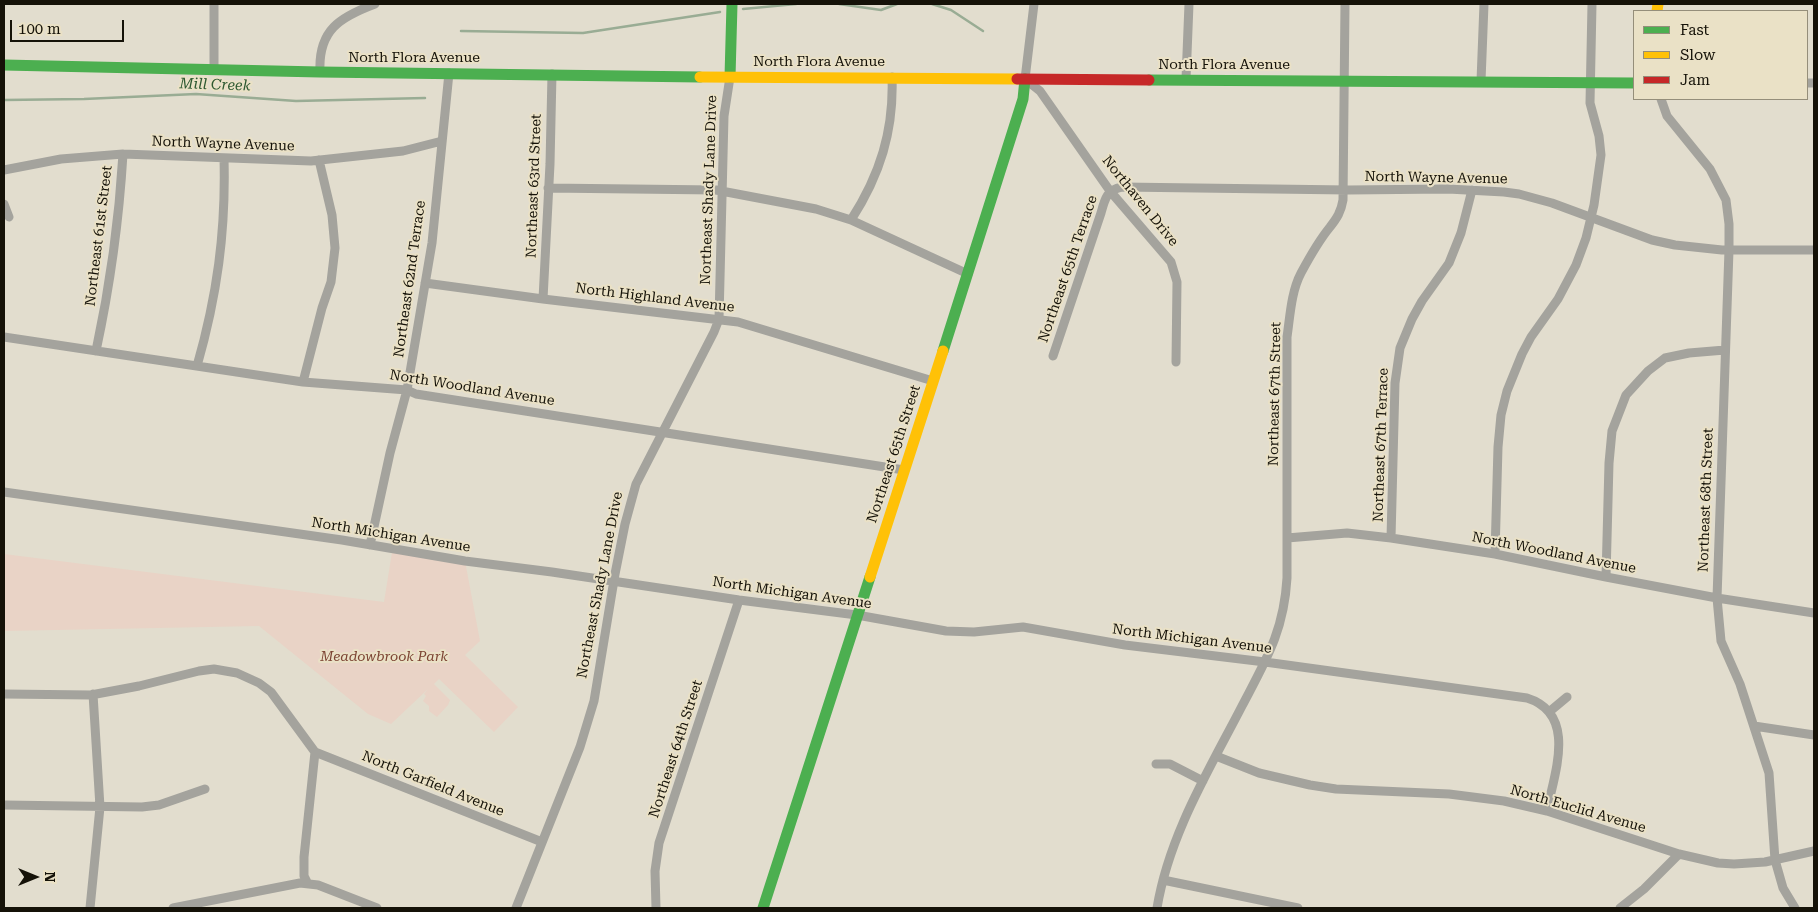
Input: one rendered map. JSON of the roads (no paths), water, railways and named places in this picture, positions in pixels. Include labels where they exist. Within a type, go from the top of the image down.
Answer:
[{"type":"street","points":[[214,4],[214,70]]},
{"type":"street","points":[[320,72],[322,47],[331,29],[346,16],[376,4]]},
{"type":"street","name":"Northeast Shady Lane Drive","points":[[516,908],[580,747],[594,701],[614,580],[625,524],[636,484],[719,319],[724,116],[730,77],[732,4]]},
{"type":"street","name":"Northeast 65th Street","points":[[763,908],[1023,99],[1034,4]]},
{"type":"street","points":[[1186,79],[1189,4]]},
{"type":"street","name":"Northeast 67th Street","points":[[1157,908],[1163,880],[1182,825],[1203,780],[1265,662],[1275,640],[1284,606],[1287,578],[1287,337],[1290,313],[1300,274],[1339,215],[1343,200],[1345,4]]},
{"type":"street","points":[[1481,81],[1484,4]]},
{"type":"street","points":[[1495,554],[1498,447],[1501,415],[1507,391],[1522,354],[1558,300],[1576,266],[1591,218],[1601,155],[1599,136],[1590,103],[1592,4]]},
{"type":"street","name":"North Flora Avenue","points":[[4,65],[320,72],[730,77],[1633,83]]},
{"type":"street","name":"Northeast 62nd Terrace","points":[[370,545],[390,453],[407,390],[432,243],[449,73]]},
{"type":"street","name":"Northeast 63rd Street","points":[[543,299],[552,74]]},
{"type":"street","points":[[851,220],[868,190],[884,149],[893,106],[892,77]]},
{"type":"street","name":"Northaven Drive","points":[[1025,79],[1040,91],[1110,191],[1165,253],[1173,267],[1177,282],[1176,362]]},
{"type":"street","name":"Northeast 68th Street","points":[[1661,100],[1667,116],[1710,169],[1726,200],[1729,250],[1717,598],[1721,641],[1740,684],[1769,773],[1775,860],[1783,888],[1795,908]]},
{"type":"street","name":"North Wayne Avenue","points":[[4,170],[61,159],[123,154],[319,160],[403,151],[442,141]]},
{"type":"street","name":"Northeast 61st Street","points":[[96,351],[112,265],[123,154]]},
{"type":"street","points":[[197,366],[208,329],[219,272],[224,214],[224,158]]},
{"type":"street","points":[[303,382],[322,308],[331,282],[335,248],[332,215],[319,160]]},
{"type":"street","name":"North Wayne Avenue","points":[[1110,191],[1122,187],[1472,190],[1519,194],[1552,203],[1652,240],[1698,249],[1814,250]]},
{"type":"street","points":[[548,188],[722,190],[816,209],[851,220],[968,274]]},
{"type":"street","name":"Northeast 67th Terrace","points":[[1391,538],[1395,383],[1400,348],[1422,301],[1449,263],[1461,234],[1472,190]]},
{"type":"street","name":"Northeast 65th Terrace","points":[[1053,356],[1105,197],[1110,191]]},
{"type":"street","points":[[4,204],[9,217]]},
{"type":"street","name":"North Highland Avenue","points":[[425,283],[738,322],[933,381]]},
{"type":"street","name":"North Woodland Avenue","points":[[4,337],[303,382],[407,390],[416,394],[904,470]]},
{"type":"street","points":[[1606,577],[1609,463],[1612,431],[1626,396],[1644,375],[1665,358],[1689,353],[1726,350]]},
{"type":"street","name":"North Michigan Avenue","points":[[4,492],[370,545],[458,560],[858,615],[960,632],[1023,627],[1105,642],[1527,698],[1542,705],[1549,712]]},
{"type":"street","name":"North Woodland Avenue","points":[[1287,538],[1347,533],[1391,538],[1495,554],[1717,598],[1814,613]]},
{"type":"street","name":"Northeast 64th Street","points":[[656,908],[655,871],[659,843],[739,600]]},
{"type":"street","points":[[4,694],[94,694],[140,686],[214,669],[237,672],[259,683],[271,692],[315,752],[304,857],[304,876],[308,884]]},
{"type":"street","points":[[90,908],[100,807],[94,694]]},
{"type":"street","points":[[1547,811],[1558,748],[1558,725],[1549,712],[1568,697]]},
{"type":"street","points":[[1754,726],[1814,735]]},
{"type":"street","name":"North Garfield Avenue","points":[[315,752],[542,842]]},
{"type":"street","name":"North Euclid Avenue","points":[[1216,756],[1259,773],[1310,785],[1468,796],[1504,801],[1547,811],[1680,854],[1718,863],[1749,864],[1814,851]]},
{"type":"street","points":[[1156,764],[1170,764],[1203,780]]},
{"type":"street","points":[[4,805],[100,807],[159,805],[205,788]]},
{"type":"street","points":[[1620,908],[1644,890],[1680,854]]},
{"type":"street","points":[[1163,880],[1298,908]]},
{"type":"street","points":[[173,908],[290,884],[318,884],[377,908]]},
{"type":"waterway","name":"Mill Creek","points":[[743,9],[796,4]]},
{"type":"waterway","name":"Mill Creek","points":[[839,4],[881,10],[897,4]]},
{"type":"waterway","name":"Mill Creek","points":[[932,4],[951,10],[983,31]]},
{"type":"waterway","name":"Mill Creek","points":[[461,31],[583,33],[720,12]]},
{"type":"waterway","name":"Mill Creek","points":[[4,100],[196,94],[296,101],[425,98]]},
{"type":"park label","name":"Meadowbrook Park","points":[[384,657]]}]
